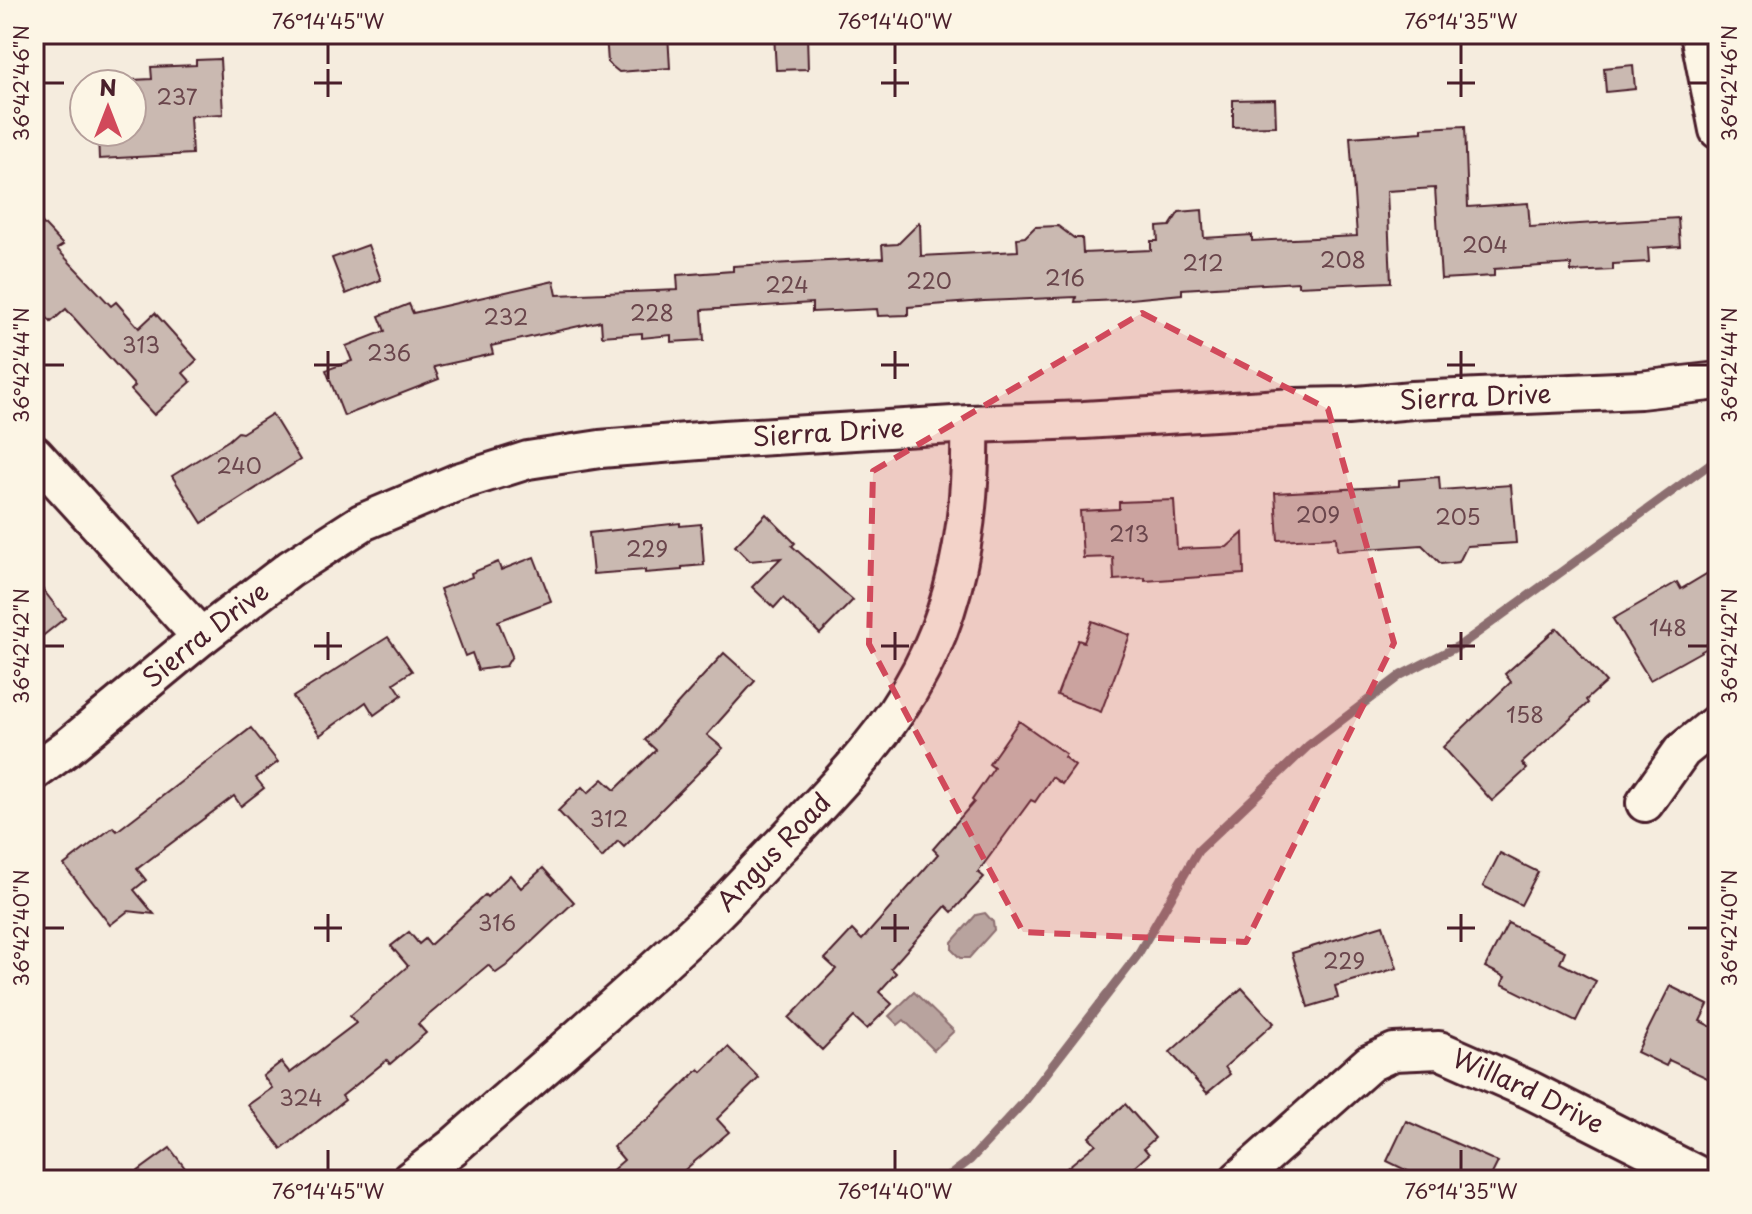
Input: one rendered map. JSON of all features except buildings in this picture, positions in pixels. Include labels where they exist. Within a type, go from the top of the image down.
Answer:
[{"type":"street","points":[[1699,34],[1718,130]]},
{"type":"street","name":"Sierra Drive","points":[[34,772],[290,569],[363,522],[458,482],[528,460],[600,449],[970,424],[1640,390],[1718,381]]},
{"type":"street","name":"Angus Road","points":[[410,1180],[453,1147],[703,925],[859,764],[887,728],[922,669],[955,584],[967,516],[971,469],[970,424]]},
{"type":"street","points":[[34,454],[201,637]]},
{"type":"street","points":[[1645,803],[1682,751],[1718,722]]},
{"type":"street","name":"Willard Drive","points":[[1238,1180],[1370,1063],[1394,1052],[1420,1049],[1439,1050],[1463,1059],[1708,1180]]},
{"type":"highlighted area","points":[[1142,313],[1328,409],[1394,643],[1246,942],[1023,932],[869,644],[873,471]]},
{"type":"shaded area","points":[[985,913],[993,922],[994,930],[969,958],[960,958],[952,950],[952,942],[976,915]]},
{"type":"shaded area","points":[[914,992],[954,1031],[934,1050],[904,1020],[898,1025],[889,1016]]},
{"type":"waterway","points":[[944,1180],[970,1160],[1025,1101],[1137,956],[1198,851],[1309,745],[1401,675],[1462,644],[1718,458]]}]
